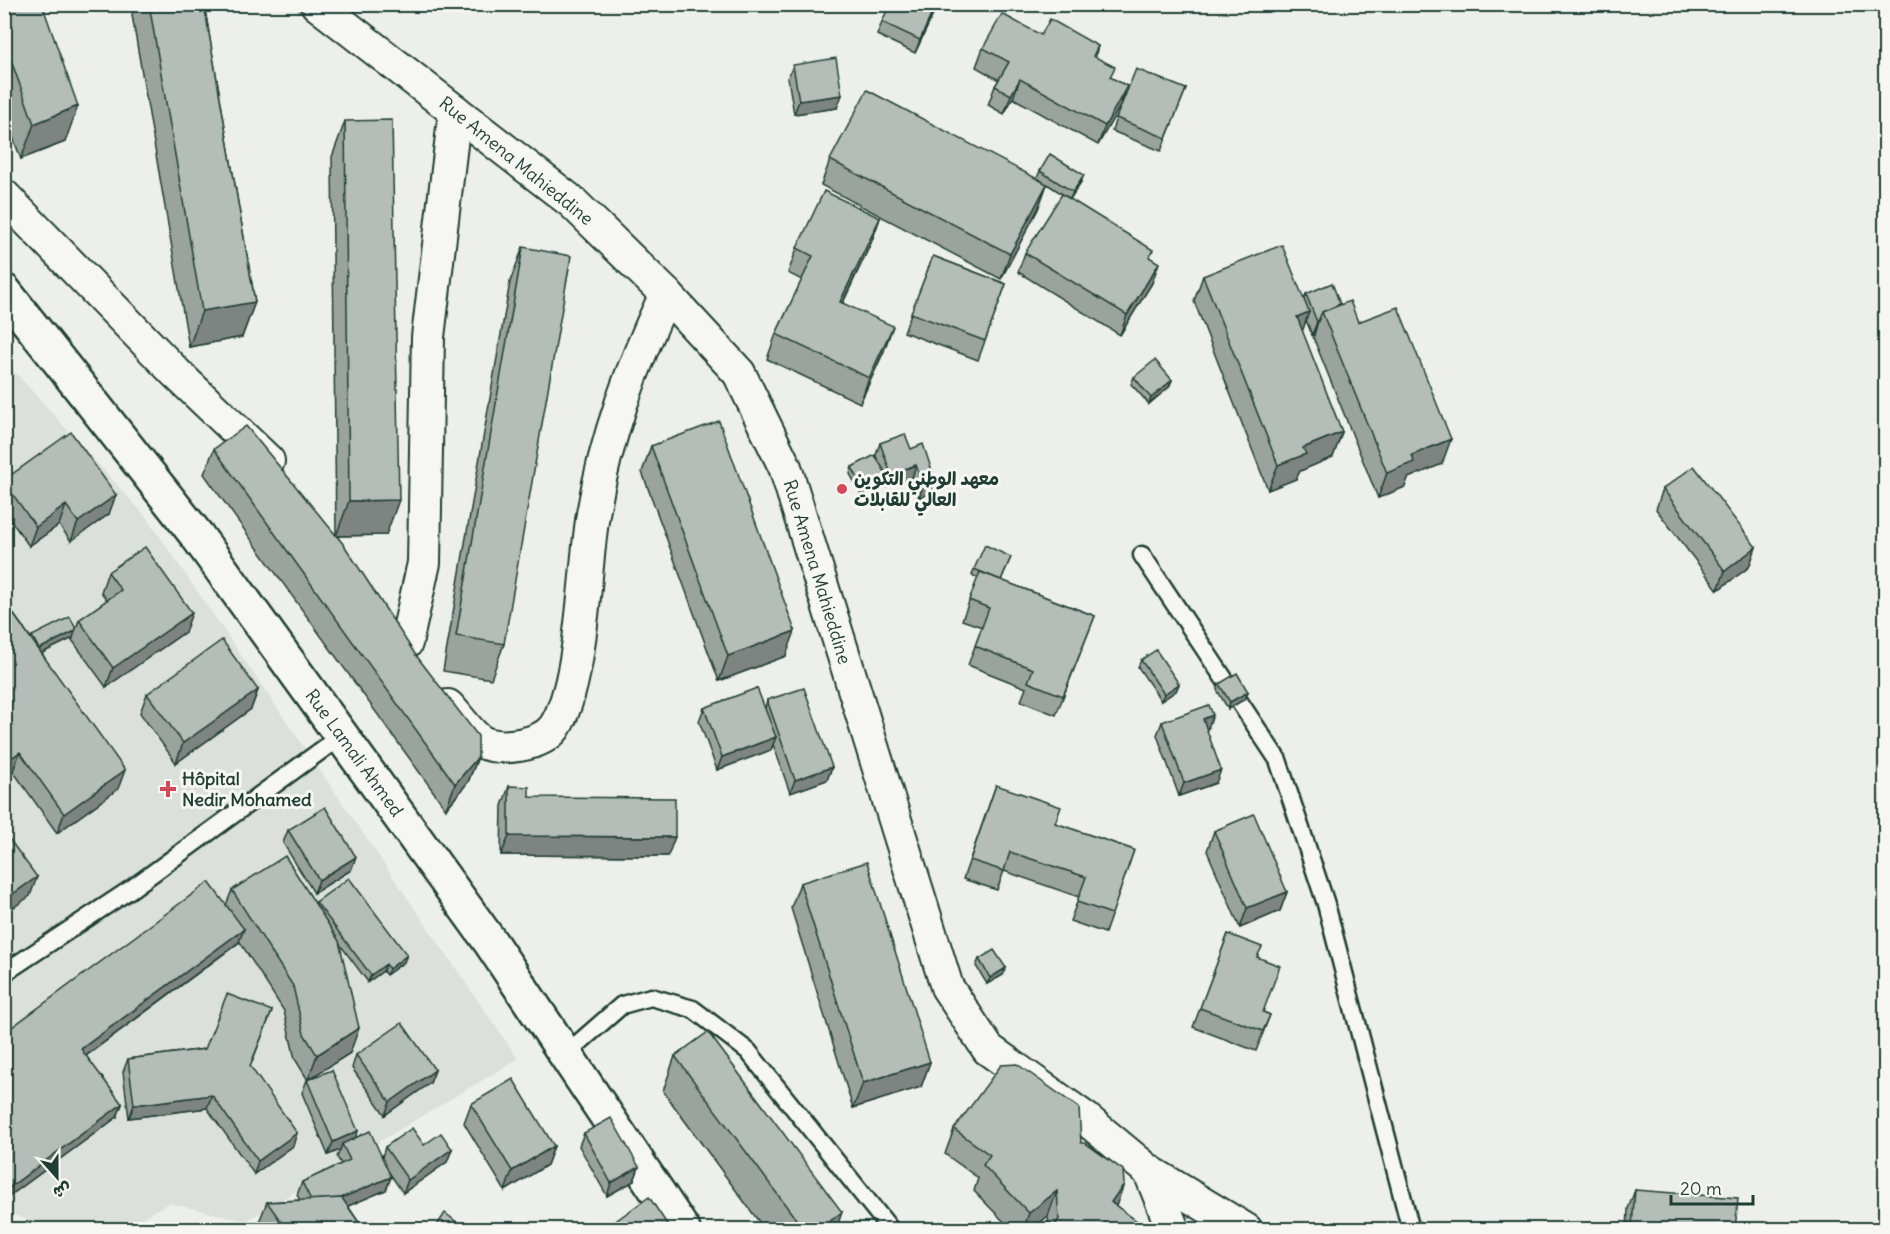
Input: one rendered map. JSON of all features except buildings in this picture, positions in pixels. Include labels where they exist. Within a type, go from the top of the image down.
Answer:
[{"type":"main road","name":"Rue Lamali Ahmed","points":[[4,291],[198,537],[491,943],[683,1230]]},
{"type":"street","name":"Rue Amena Mahieddine","points":[[317,4],[572,202],[666,294],[739,373],[785,467],[947,987],[988,1049],[1086,1119],[1150,1172],[1173,1230]]},
{"type":"street","points":[[406,643],[424,563],[428,337],[455,111]]},
{"type":"street","points":[[4,196],[176,372],[269,462],[288,488]]},
{"type":"street","points":[[385,621],[406,643],[424,678],[482,742],[514,747],[533,742],[553,729],[568,700],[593,513],[609,435],[634,363],[666,294]]},
{"type":"street","points":[[1150,1172],[1246,1230]]},
{"type":"lane","points":[[1142,555],[1278,760],[1326,904],[1411,1230]]},
{"type":"lane","points":[[4,973],[131,889],[341,736]]},
{"type":"lane","points":[[566,1054],[622,1005],[651,997],[693,1009],[748,1051],[891,1230]]},
{"type":"shaded area","name":"Hôpital Nedir Mohamed","points":[[4,360],[147,518],[518,1059],[246,1221],[169,1203],[122,1229],[52,1230],[5,1211]]},
{"type":"place","name":"معهد الوطني التكوين العالي للقابلات","points":[[842,489]]},
{"type":"place","name":"Hôpital Nedir Mohamed","points":[[168,789]]}]
